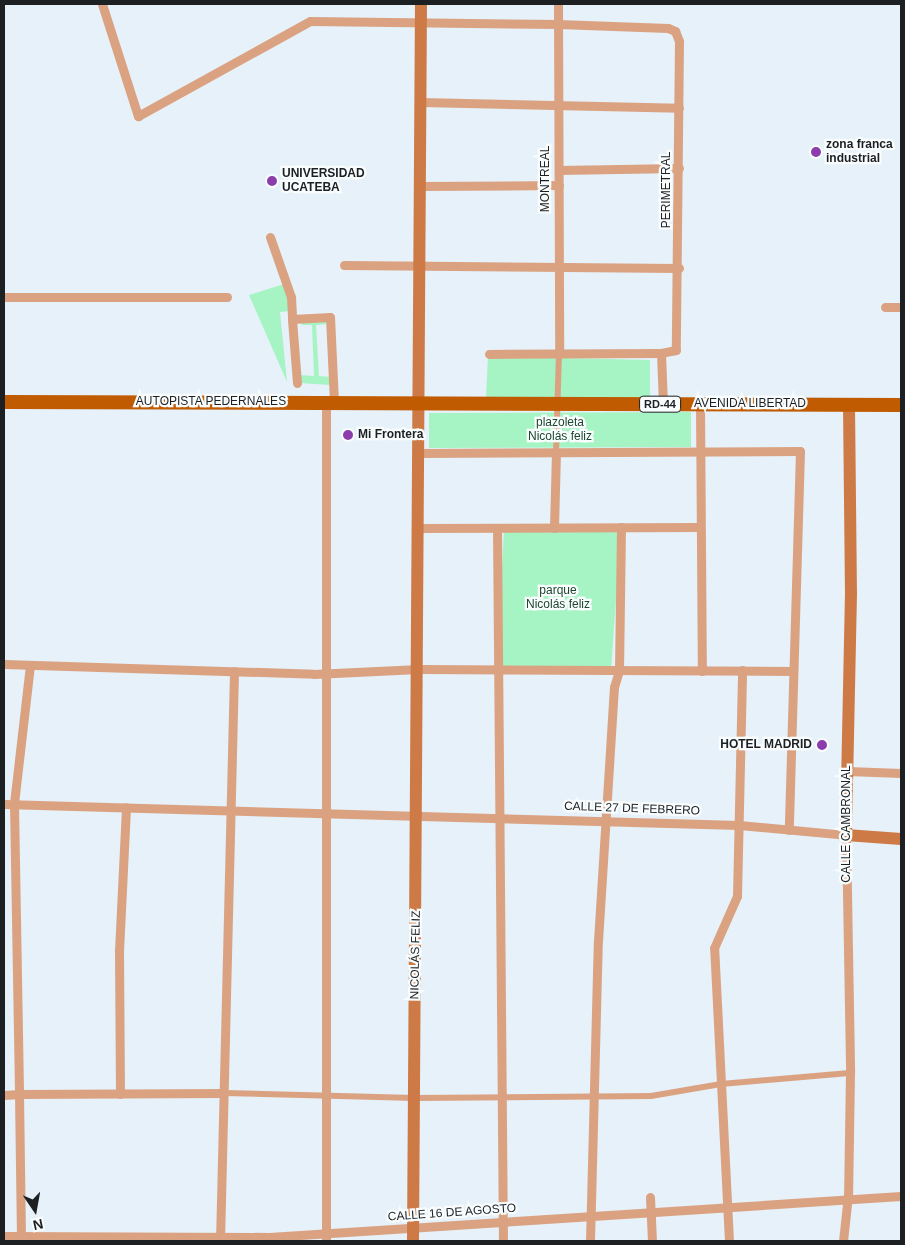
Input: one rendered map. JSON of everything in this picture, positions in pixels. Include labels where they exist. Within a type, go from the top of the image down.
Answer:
[{"type":"main road","name":"NICOLÁS FELIZ","points":[[413,1241],[419,669],[421,4]]},
{"type":"main road","name":"AUTOPISTA PEDERNALES","points":[[4,402],[419,402]]},
{"type":"main road","name":"AVENIDA LIBERTAD","points":[[419,402],[901,405]]},
{"type":"main road","name":"CALLE CAMBRONAL","points":[[846,835],[851,593],[848,406]]},
{"type":"main road","points":[[846,835],[901,838]]},
{"type":"street","points":[[102,4],[138,116],[310,21],[558,24]]},
{"type":"street","name":"MONTREAL","points":[[558,4],[559,353]]},
{"type":"street","name":"PERIMETRAL","points":[[558,24],[668,28],[675,30],[679,41],[679,268],[676,350],[661,353]]},
{"type":"street","points":[[421,102],[679,108]]},
{"type":"street","points":[[558,170],[679,168]]},
{"type":"street","points":[[420,186],[558,185]]},
{"type":"street","points":[[270,237],[290,297],[297,383]]},
{"type":"street","points":[[344,265],[559,265],[679,268]]},
{"type":"street","points":[[4,298],[227,297]]},
{"type":"street","points":[[885,307],[901,307]]},
{"type":"street","points":[[292,319],[330,317],[326,674],[328,812],[325,1096],[326,1237]]},
{"type":"street","points":[[554,528],[559,353]]},
{"type":"street","points":[[489,354],[661,353],[663,404]]},
{"type":"street","points":[[700,404],[699,527],[702,671]]},
{"type":"street","points":[[419,453],[800,451],[792,671],[789,830]]},
{"type":"street","points":[[590,1241],[598,941],[614,687],[619,671],[621,527]]},
{"type":"street","points":[[418,528],[699,527]]},
{"type":"street","points":[[497,528],[503,1241]]},
{"type":"street","points":[[4,664],[326,674],[419,669],[497,672],[792,671]]},
{"type":"street","points":[[21,1236],[14,804],[30,666]]},
{"type":"street","points":[[220,1239],[234,670]]},
{"type":"street","points":[[729,1241],[714,948],[738,896],[742,670]]},
{"type":"street","points":[[847,771],[901,773]]},
{"type":"street","name":"CALLE 27 DE FEBRERO","points":[[4,804],[417,814],[739,825],[846,835]]},
{"type":"street","points":[[120,1094],[119,951],[126,807]]},
{"type":"street","name":"CALLE CAMBRONAL","points":[[843,1241],[848,1200],[850,1073],[846,835]]},
{"type":"street","points":[[4,1095],[224,1093],[414,1098],[651,1096],[721,1084],[850,1073]]},
{"type":"street","name":"CALLE 16 DE AGOSTO","points":[[4,1236],[220,1239],[326,1237],[413,1228],[901,1196]]},
{"type":"street","points":[[650,1197],[652,1241]]},
{"type":"green space","points":[[284,284],[290,311],[280,312],[287,382],[249,295]]},
{"type":"green space","points":[[328,318],[328,324],[316,325],[319,376],[331,377],[331,385],[299,383],[299,375],[314,376],[312,325],[302,325],[302,320]]},
{"type":"green space","points":[[488,356],[650,360],[650,398],[486,398]]},
{"type":"green space","name":"plazoleta Nicolás feliz","points":[[691,412],[691,447],[429,448],[429,413]]},
{"type":"green space","name":"parque Nicolás feliz","points":[[621,527],[611,671],[497,672],[504,528]]},
{"type":"place","name":"zona franca industrial","points":[[816,152]]},
{"type":"place","name":"UNIVERSIDAD UCATEBA","points":[[272,181]]},
{"type":"place","name":"Mi Frontera","points":[[348,435]]},
{"type":"place","name":"HOTEL MADRID","points":[[822,745]]}]
